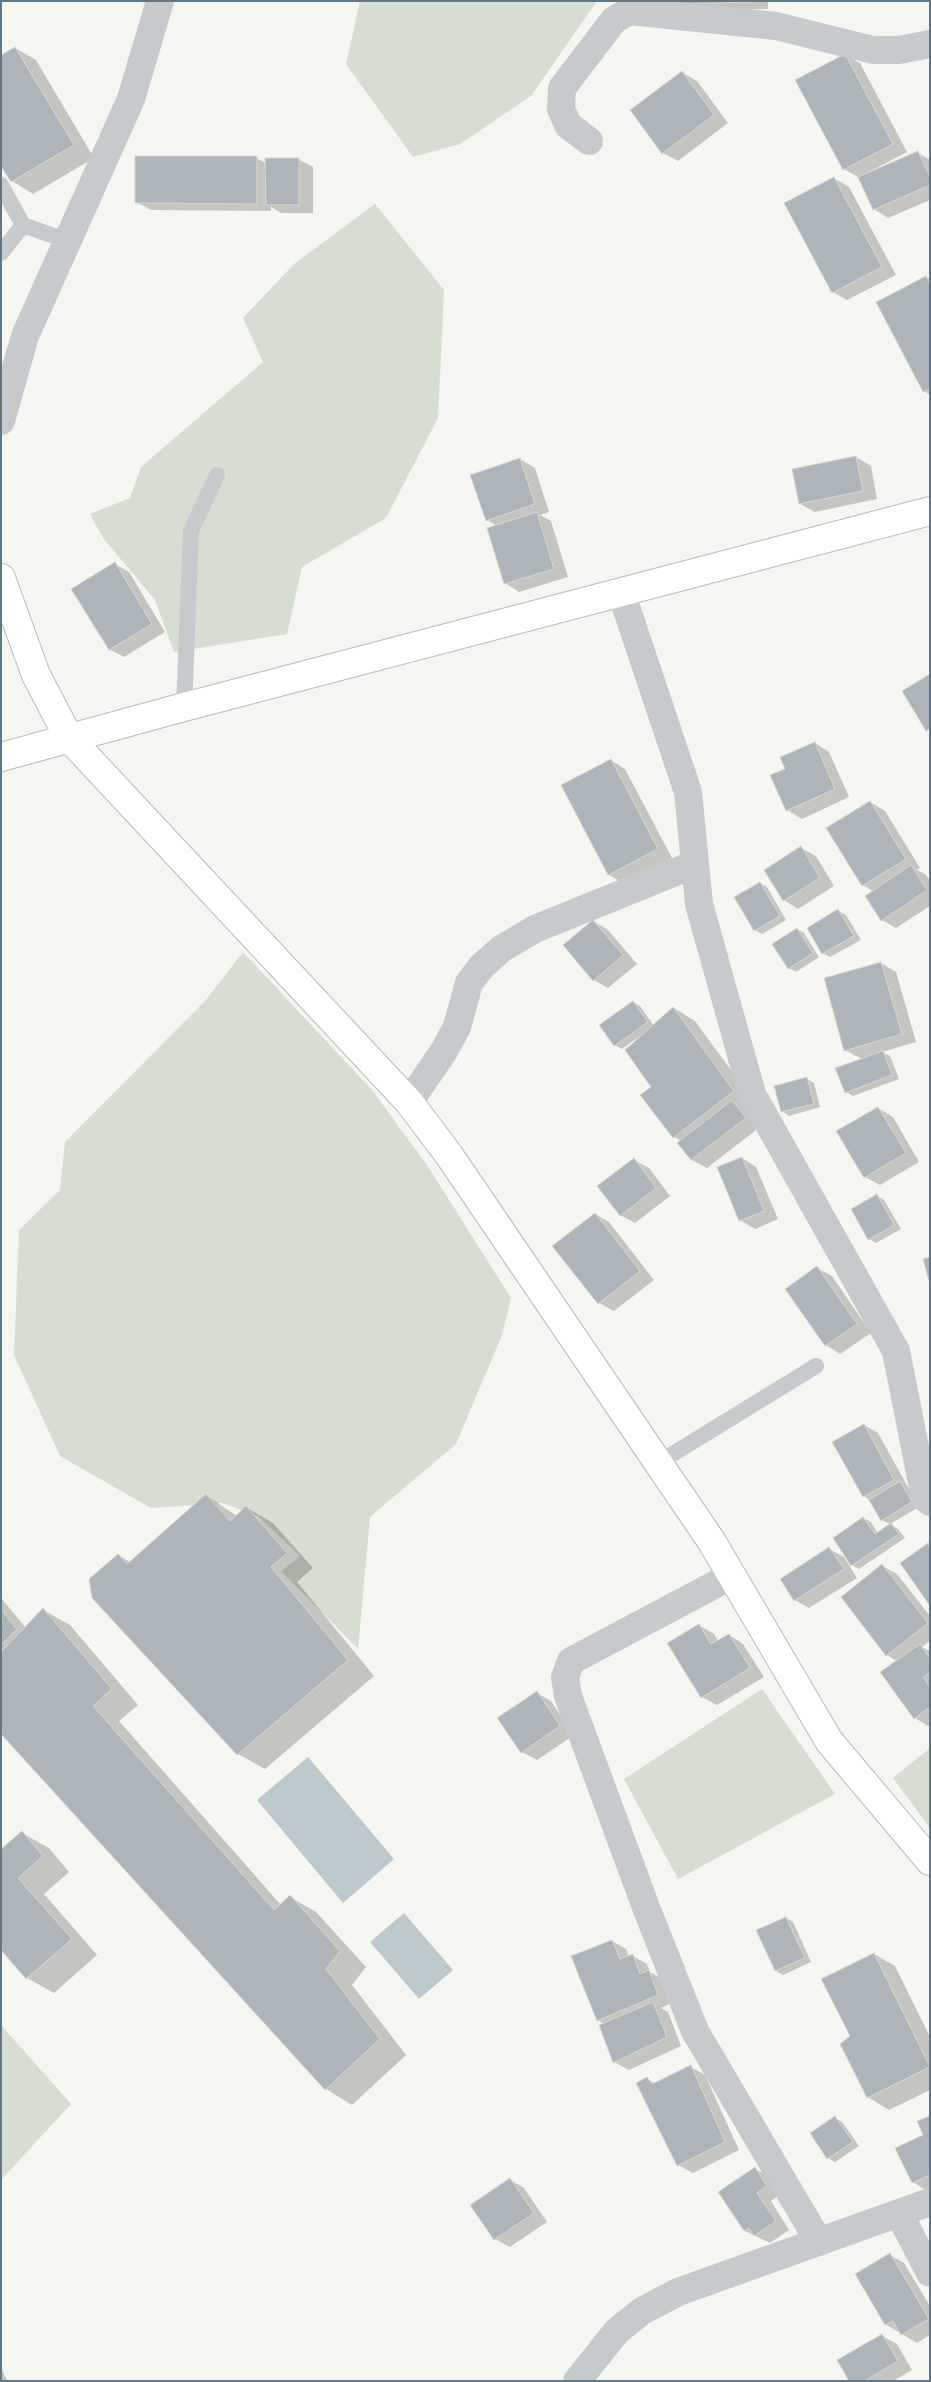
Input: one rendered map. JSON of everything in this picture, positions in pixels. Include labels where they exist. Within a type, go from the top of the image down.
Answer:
[{"type":"street","points":[[1,421],[25,336],[131,99],[160,1]]},
{"type":"street","points":[[589,141],[568,125],[561,109],[562,88],[614,20],[629,11],[776,26],[873,50],[899,50],[930,44]]},
{"type":"street","points":[[1,758],[184,707],[930,511]]},
{"type":"street","points":[[1,578],[36,675],[69,738],[408,1102],[449,1155],[712,1542],[829,1740],[930,1862]]},
{"type":"street","points":[[621,592],[688,792],[700,904],[752,1094],[896,1352],[925,1498],[930,1502]]},
{"type":"street","points":[[408,1102],[444,1051],[457,1027],[469,983],[481,967],[501,949],[535,930],[695,864]]},
{"type":"street","points":[[732,1576],[571,1661],[566,1677],[568,1696],[647,1910],[695,2031],[819,2242]]},
{"type":"street","points":[[576,2381],[617,2331],[642,2311],[678,2292],[930,2202]]},
{"type":"street","points":[[899,2213],[930,2273]]},
{"type":"lane","points":[[1,185],[24,225],[68,241]]},
{"type":"lane","points":[[1,253],[24,225]]},
{"type":"lane","points":[[184,707],[191,531],[217,475]]},
{"type":"lane","points":[[658,1463],[816,1366]]},
{"type":"shaded area","points":[[360,1],[597,1],[531,96],[460,144],[413,157],[346,64]]},
{"type":"shaded area","points":[[375,204],[444,290],[438,418],[386,518],[302,567],[287,634],[174,652],[155,600],[103,538],[90,514],[130,498],[141,467],[263,362],[243,318],[294,264]]},
{"type":"shaded area","points":[[243,952],[372,1090],[427,1165],[511,1298],[502,1335],[456,1444],[370,1517],[358,1649],[281,1571],[300,1556],[258,1516],[222,1503],[151,1508],[60,1456],[14,1355],[19,1230],[60,1190],[65,1142],[205,1001]]},
{"type":"shaded area","points":[[762,1689],[835,1794],[678,1879],[624,1779]]},
{"type":"shaded area","points":[[930,1748],[930,1828],[893,1778]]},
{"type":"shaded area","points":[[308,1757],[394,1859],[343,1903],[257,1800]]},
{"type":"shaded area","points":[[404,1913],[453,1970],[419,1999],[370,1942]]},
{"type":"shaded area","points":[[1,2025],[71,2104],[1,2180]]},
{"type":"building","points":[[633,1],[754,1],[754,2],[634,5]]},
{"type":"building","points":[[15,47],[74,145],[11,182],[1,166],[1,55]]},
{"type":"building","points":[[845,54],[893,144],[843,170],[795,80]]},
{"type":"building","points":[[682,71],[714,115],[662,154],[630,110]]},
{"type":"building","points":[[918,151],[930,177],[930,185],[873,210],[858,177]]},
{"type":"building","points":[[135,156],[257,156],[257,204],[135,203]]},
{"type":"building","points":[[265,158],[299,158],[299,205],[266,205]]},
{"type":"building","points":[[834,177],[882,267],[832,293],[784,203]]},
{"type":"building","points":[[926,276],[930,283],[930,389],[923,392],[876,302]]},
{"type":"building","points":[[856,456],[863,491],[799,504],[792,469]]},
{"type":"building","points":[[520,458],[535,504],[486,521],[470,475]]},
{"type":"building","points":[[537,512],[554,569],[504,584],[487,528]]},
{"type":"building","points":[[115,562],[152,624],[109,650],[71,589]]},
{"type":"building","points":[[930,674],[930,729],[926,731],[902,691]]},
{"type":"building","points":[[815,742],[835,789],[786,811],[770,775],[785,769],[780,757]]},
{"type":"building","points":[[611,759],[658,849],[608,875],[561,785]]},
{"type":"building","points":[[870,801],[906,859],[862,886],[826,828]]},
{"type":"building","points":[[801,846],[820,878],[783,901],[764,870]]},
{"type":"building","points":[[911,865],[927,890],[881,921],[865,896]]},
{"type":"building","points":[[760,882],[780,916],[754,931],[734,897]]},
{"type":"building","points":[[838,909],[854,936],[822,954],[807,928]]},
{"type":"building","points":[[593,920],[623,955],[593,981],[563,945]]},
{"type":"building","points":[[797,928],[813,953],[788,969],[772,944]]},
{"type":"building","points":[[881,962],[902,1034],[844,1051],[824,978]]},
{"type":"building","points":[[633,1001],[648,1022],[614,1046],[599,1025]]},
{"type":"building","points":[[673,1007],[734,1091],[673,1138],[640,1095],[651,1087],[625,1050]]},
{"type":"building","points":[[883,1051],[892,1075],[845,1093],[835,1068]]},
{"type":"building","points":[[807,1077],[814,1104],[781,1112],[774,1086]]},
{"type":"building","points":[[732,1100],[746,1118],[691,1160],[677,1143]]},
{"type":"building","points":[[878,1107],[906,1153],[864,1178],[836,1131]]},
{"type":"building","points":[[742,1157],[764,1211],[739,1221],[717,1167]]},
{"type":"building","points":[[634,1158],[656,1188],[620,1216],[597,1186]]},
{"type":"building","points":[[877,1194],[894,1225],[868,1240],[851,1209]]},
{"type":"building","points":[[595,1213],[640,1271],[598,1304],[552,1246]]},
{"type":"building","points":[[930,1257],[930,1281],[929,1281],[923,1259]]},
{"type":"building","points":[[817,1266],[857,1324],[825,1346],[785,1289]]},
{"type":"building","points":[[864,1424],[894,1480],[863,1497],[832,1442]]},
{"type":"building","points":[[900,1481],[912,1502],[881,1521],[869,1500]]},
{"type":"building","points":[[206,1494],[230,1521],[246,1506],[287,1553],[271,1567],[348,1660],[237,1755],[92,1598],[89,1579],[118,1554],[127,1564]]},
{"type":"building","points":[[863,1517],[875,1534],[891,1523],[899,1534],[851,1566],[833,1538]]},
{"type":"building","points":[[928,1543],[930,1549],[930,1606],[900,1563]]},
{"type":"building","points":[[829,1547],[844,1569],[794,1601],[780,1579]]},
{"type":"building","points":[[882,1564],[928,1623],[886,1656],[841,1597]]},
{"type":"building","points":[[43,1608],[112,1689],[93,1706],[274,1910],[290,1895],[340,1951],[326,1969],[380,2039],[325,2090],[1,1734],[1,1652]]},
{"type":"building","points":[[1,1610],[17,1629],[1,1645]]},
{"type":"building","points":[[699,1624],[711,1644],[729,1634],[750,1668],[701,1698],[667,1643]]},
{"type":"building","points":[[920,1644],[930,1658],[930,1672],[923,1677],[930,1687],[930,1707],[914,1719],[880,1672]]},
{"type":"building","points":[[537,1691],[560,1726],[521,1753],[497,1718]]},
{"type":"building","points":[[22,1831],[43,1856],[18,1878],[72,1939],[26,1979],[1,1950],[1,1849]]},
{"type":"building","points":[[786,1917],[805,1958],[775,1971],[756,1930]]},
{"type":"building","points":[[612,1940],[620,1959],[633,1954],[640,1974],[649,1970],[658,1995],[597,2021],[571,1956]]},
{"type":"building","points":[[874,1953],[930,2067],[867,2098],[840,2044],[850,2036],[821,1979]]},
{"type":"building","points":[[653,2002],[667,2037],[613,2063],[599,2025]]},
{"type":"building","points":[[691,2065],[725,2142],[677,2166],[636,2083],[647,2077],[652,2084]]},
{"type":"building","points":[[835,2116],[853,2142],[827,2159],[810,2133]]},
{"type":"building","points":[[930,2116],[930,2175],[912,2183],[895,2148],[923,2135],[917,2121]]},
{"type":"building","points":[[755,2167],[767,2186],[757,2193],[776,2221],[754,2236],[749,2228],[744,2231],[718,2192]]},
{"type":"building","points":[[510,2178],[534,2213],[494,2240],[470,2205]]},
{"type":"building","points":[[890,2253],[929,2319],[901,2335],[893,2321],[885,2325],[855,2274]]},
{"type":"building","points":[[882,2334],[898,2361],[865,2381],[849,2381],[837,2360]]}]
